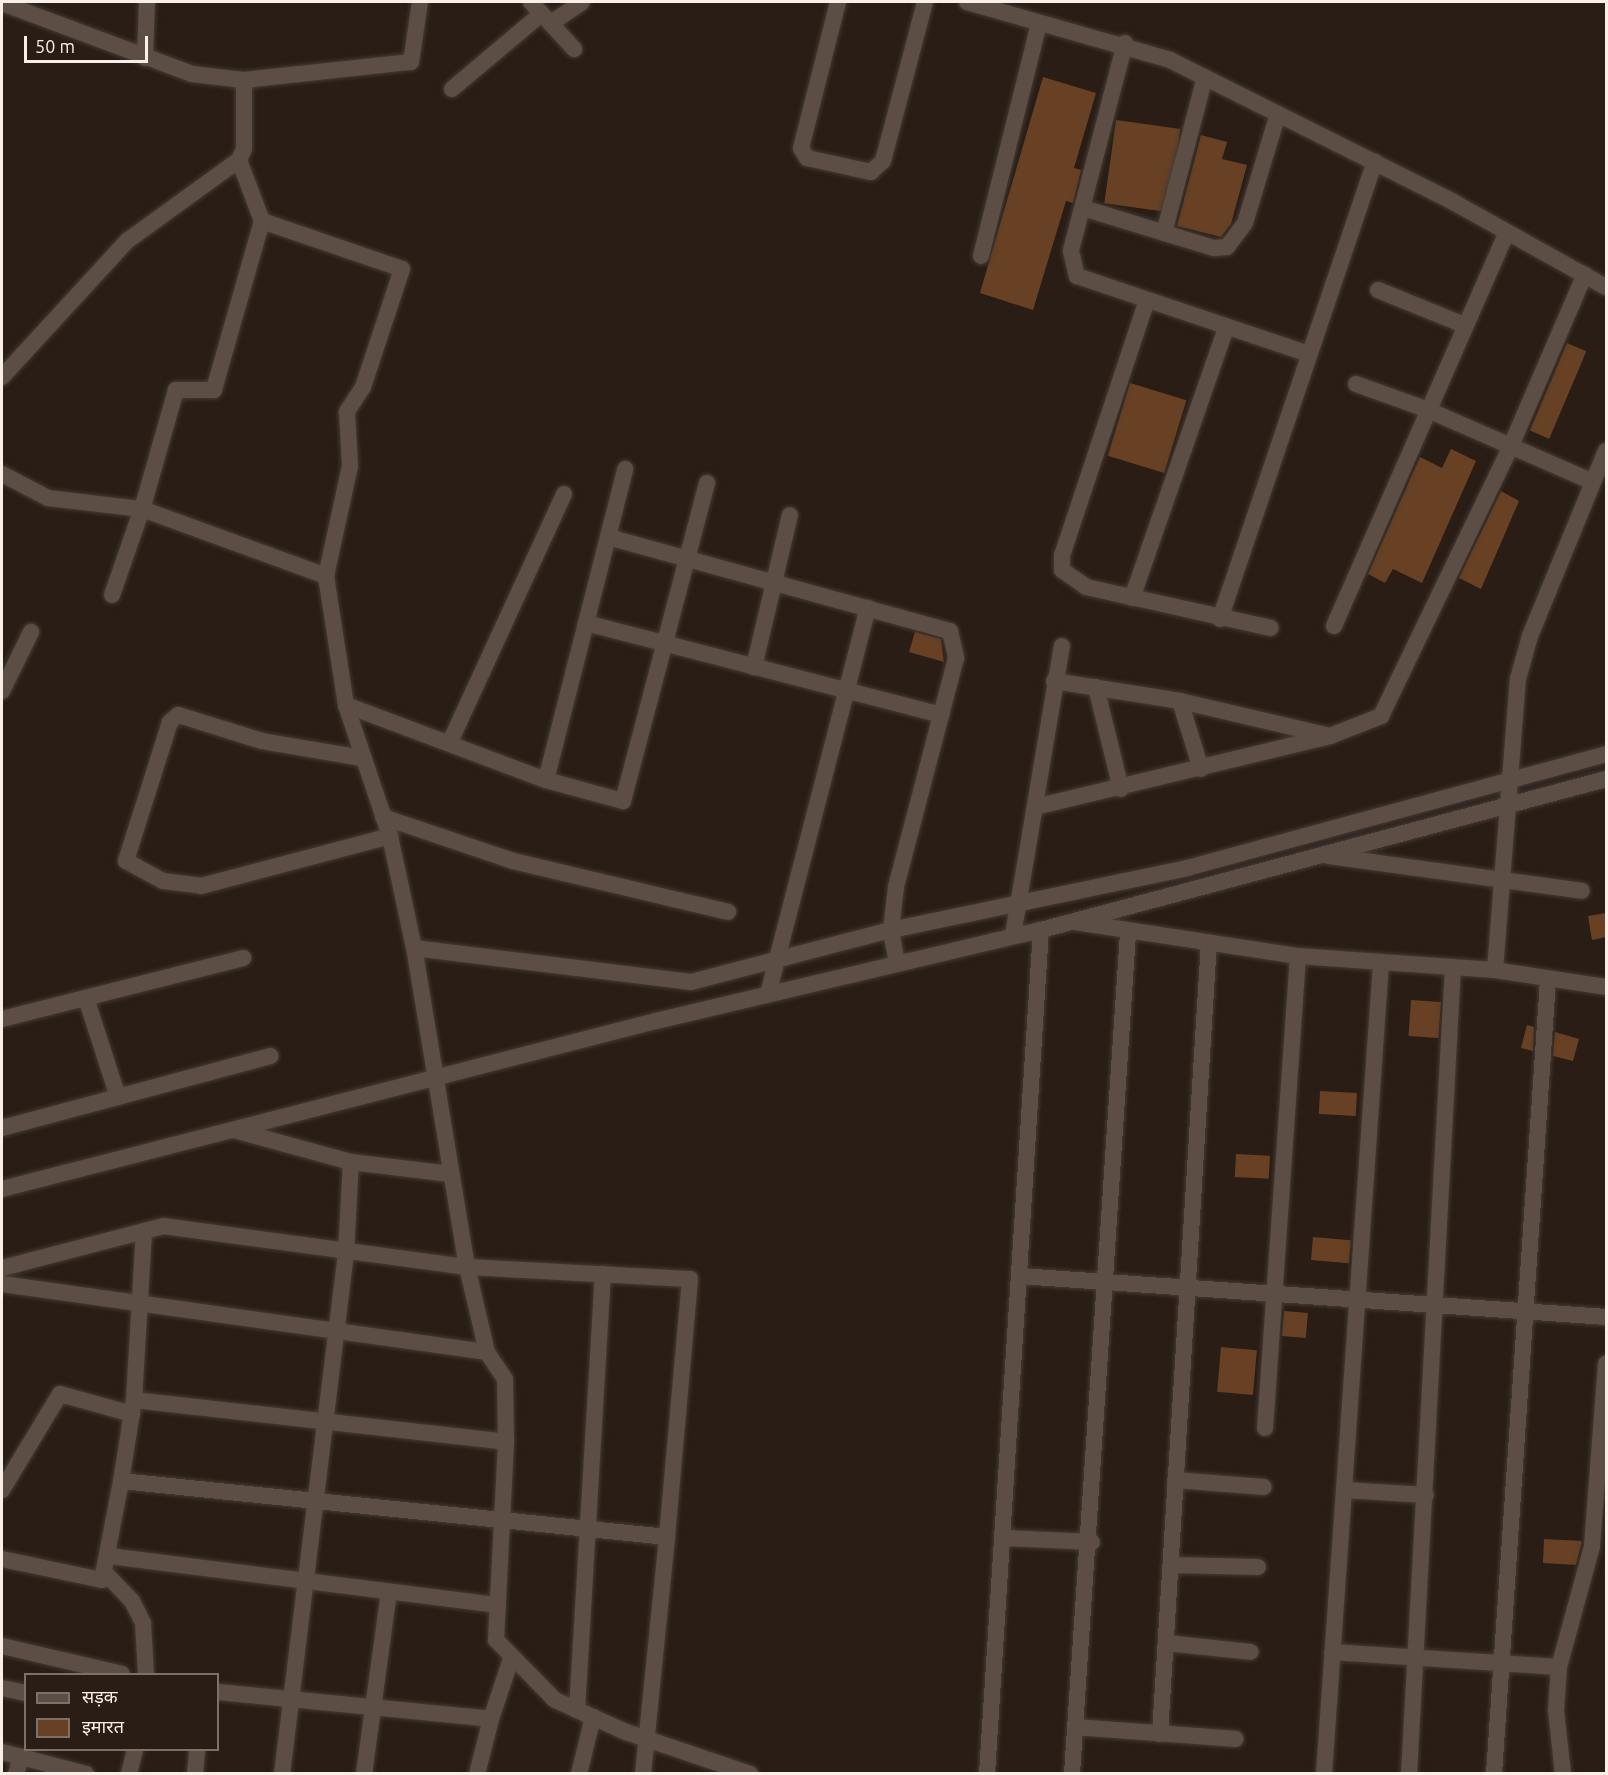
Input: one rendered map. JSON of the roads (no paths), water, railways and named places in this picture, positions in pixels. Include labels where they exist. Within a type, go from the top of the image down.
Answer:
[{"type":"street","points":[[145,58],[147,2]]},
{"type":"street","points":[[2,3],[192,74],[244,80],[411,62],[420,2]]},
{"type":"street","points":[[452,89],[540,12],[582,2]]},
{"type":"street","points":[[838,2],[801,148],[807,158],[871,171],[883,161],[925,2]]},
{"type":"street","points":[[967,2],[1039,24],[1125,43],[1205,77],[1375,162],[1506,235],[1606,286]]},
{"type":"street","points":[[540,12],[574,49]]},
{"type":"street","points":[[981,256],[1039,24]]},
{"type":"street","points":[[1125,43],[1071,251],[1077,276],[1146,303],[1310,354]]},
{"type":"street","points":[[1164,233],[1205,77]]},
{"type":"street","points":[[2,377],[127,241],[238,160],[244,149],[244,80]]},
{"type":"street","points":[[1083,208],[1214,248],[1235,242],[1278,114]]},
{"type":"street","points":[[112,595],[142,509],[177,390],[214,390],[262,220],[238,160]]},
{"type":"street","points":[[1220,619],[1375,162]]},
{"type":"street","points":[[262,220],[402,268],[363,387],[347,412],[351,466],[326,576],[346,705],[390,836],[414,948],[467,1267],[487,1352],[505,1379],[506,1442],[496,1640],[555,1700],[703,1766],[750,1773]]},
{"type":"street","points":[[1334,626],[1426,408],[1506,235]]},
{"type":"street","points":[[1035,807],[1121,789],[1330,736],[1381,716],[1510,448],[1585,274]]},
{"type":"street","points":[[1378,290],[1464,325]]},
{"type":"street","points":[[1146,303],[1062,555],[1069,580],[1220,619],[1271,628]]},
{"type":"street","points":[[1132,598],[1226,328]]},
{"type":"street","points":[[1356,384],[1426,408],[1510,448],[1593,482]]},
{"type":"street","points":[[1495,970],[1518,678],[1530,636],[1606,451]]},
{"type":"street","points":[[546,780],[625,469]]},
{"type":"street","points":[[2,474],[48,498],[142,509],[326,576]]},
{"type":"street","points":[[346,705],[450,742],[546,780],[623,801],[690,557],[707,483]]},
{"type":"street","points":[[450,742],[564,494]]},
{"type":"street","points":[[754,667],[790,515]]},
{"type":"street","points":[[608,537],[690,557],[774,584],[950,631],[956,658],[896,887],[892,934],[896,959]]},
{"type":"street","points":[[771,980],[850,692],[868,608]]},
{"type":"street","points":[[586,623],[940,715]]},
{"type":"street","points":[[2,691],[32,632]]},
{"type":"street","points":[[1016,919],[1054,681],[1062,645]]},
{"type":"street","points":[[1054,681],[1180,701],[1330,736]]},
{"type":"street","points":[[1096,687],[1121,789]]},
{"type":"street","points":[[1180,701],[1201,769]]},
{"type":"street","points":[[362,758],[262,741],[178,715],[170,722],[126,861],[163,881],[201,886],[390,836]]},
{"type":"street","points":[[414,948],[669,982],[771,980],[892,934],[1016,919],[1041,930],[1318,855],[1509,793],[1606,754]]},
{"type":"street","points":[[2,1189],[233,1130],[435,1070],[771,980],[896,959],[1016,919],[1187,868],[1509,793],[1606,779]]},
{"type":"street","points":[[383,817],[513,861],[728,912]]},
{"type":"street","points":[[1318,855],[1503,878],[1581,891]]},
{"type":"street","points":[[1073,921],[1128,932],[1298,956],[1495,970],[1606,987]]},
{"type":"street","points":[[987,1773],[1006,1538],[1041,930]]},
{"type":"street","points":[[1072,1773],[1092,1542],[1128,932]]},
{"type":"street","points":[[1160,1734],[1209,943]]},
{"type":"street","points":[[1265,1428],[1298,956]]},
{"type":"street","points":[[2,1019],[243,958]]},
{"type":"street","points":[[1324,1773],[1345,1490],[1355,1302],[1381,962]]},
{"type":"street","points":[[1408,1773],[1438,1307],[1453,967]]},
{"type":"street","points":[[1494,1773],[1548,979]]},
{"type":"street","points":[[86,998],[118,1097]]},
{"type":"street","points":[[2,1128],[271,1056]]},
{"type":"street","points":[[233,1130],[351,1162],[450,1174]]},
{"type":"street","points":[[282,1773],[346,1253],[351,1162]]},
{"type":"street","points":[[2,1268],[163,1226],[346,1253],[467,1267],[690,1279],[668,1537],[643,1773]]},
{"type":"street","points":[[2,1558],[102,1580],[106,1574],[133,1407],[137,1303],[144,1231]]},
{"type":"street","points":[[579,1773],[585,1714],[586,1527],[603,1274]]},
{"type":"street","points":[[1020,1276],[1106,1279],[1355,1302],[1524,1310],[1606,1317]]},
{"type":"street","points":[[2,1284],[487,1352]]},
{"type":"street","points":[[1563,1773],[1556,1711],[1559,1667],[1592,1546],[1606,1364]]},
{"type":"street","points":[[2,1490],[60,1394],[133,1407],[325,1422],[506,1442]]},
{"type":"street","points":[[1175,1480],[1264,1487]]},
{"type":"street","points":[[121,1481],[502,1517],[668,1537]]},
{"type":"street","points":[[1345,1490],[1426,1495]]},
{"type":"street","points":[[1006,1538],[1092,1542]]},
{"type":"street","points":[[109,1556],[498,1605]]},
{"type":"street","points":[[1171,1565],[1258,1567]]},
{"type":"street","points":[[106,1574],[132,1601],[143,1623],[146,1673]]},
{"type":"street","points":[[364,1773],[371,1707],[389,1592]]},
{"type":"street","points":[[1166,1643],[1251,1652]]},
{"type":"street","points":[[2,1646],[118,1673]]},
{"type":"street","points":[[1332,1652],[1559,1667]]},
{"type":"street","points":[[477,1773],[491,1719],[512,1656]]},
{"type":"street","points":[[2,1688],[24,1693]]},
{"type":"street","points":[[219,1692],[491,1719]]},
{"type":"street","points":[[1076,1727],[1236,1738]]},
{"type":"street","points":[[129,1773],[134,1751]]},
{"type":"street","points":[[195,1773],[197,1751]]},
{"type":"street","points":[[2,1752],[86,1773]]},
{"type":"street","points":[[16,1773],[21,1756]]}]
